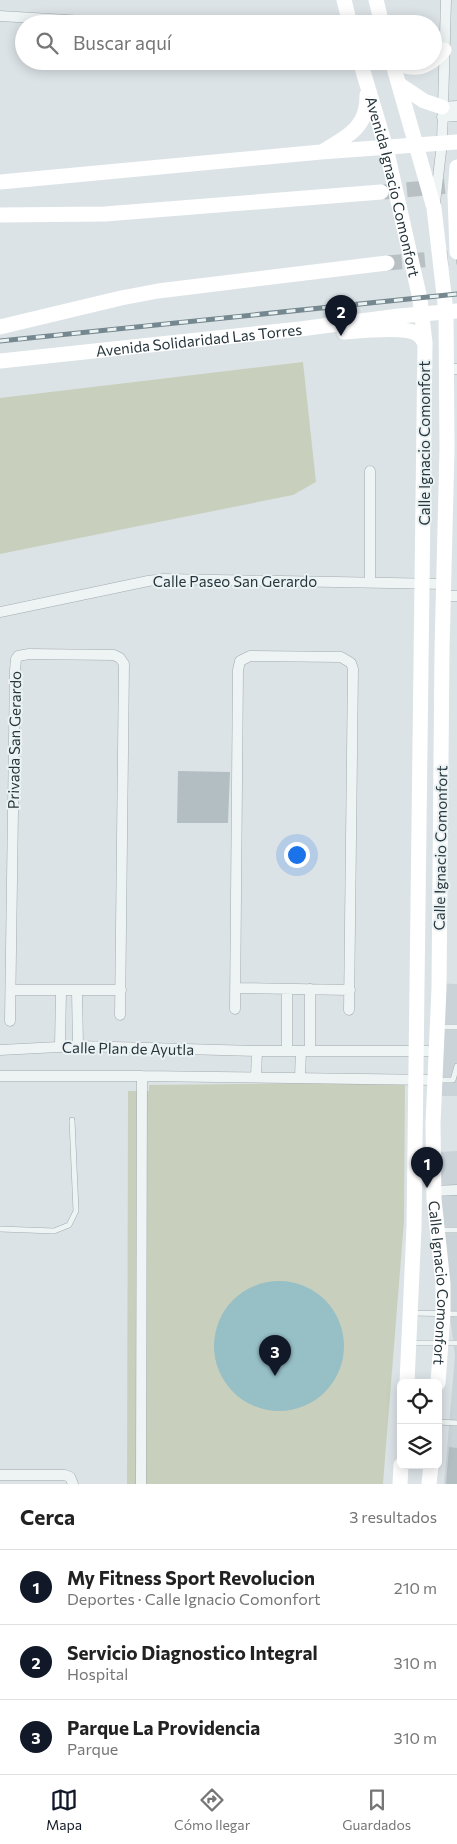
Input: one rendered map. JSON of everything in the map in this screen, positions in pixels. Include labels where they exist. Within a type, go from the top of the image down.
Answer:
[{"type":"main road","points":[[344,0],[348,15]]},
{"type":"main road","points":[[376,0],[380,15]]},
{"type":"main road","name":"Avenida Ignacio Comonfort","points":[[362,70],[386,148],[423,314]]},
{"type":"main road","name":"Avenida Ignacio Comonfort","points":[[396,70],[434,208],[448,232],[452,311]]},
{"type":"main road","points":[[321,152],[350,135],[365,116],[367,102],[366,84]]},
{"type":"main road","points":[[400,85],[442,112]]},
{"type":"main road","points":[[0,182],[321,152],[457,142]]},
{"type":"main road","points":[[457,167],[448,232],[457,252]]},
{"type":"main road","points":[[0,215],[114,213],[381,192]]},
{"type":"main road","points":[[0,327],[120,298],[158,291],[387,263]]},
{"type":"main road","name":"Avenida Solidaridad Las Torres","points":[[0,361],[452,311]]},
{"type":"main road","name":"Calle Ignacio Comonfort","points":[[438,1379],[441,1343],[450,1313],[443,1284],[434,1191],[435,1080],[451,529],[452,369],[447,352],[452,311]]},
{"type":"main road","name":"Calle Ignacio Comonfort","points":[[406,1379],[411,1313],[416,1051],[423,584],[425,343],[423,314]]},
{"type":"main road","points":[[300,329],[322,332],[412,332],[419,335],[425,343]]},
{"type":"main road","points":[[447,352],[457,329]]},
{"type":"main road","points":[[400,1484],[401,1469]]},
{"type":"main road","points":[[429,1484],[431,1469]]},
{"type":"street","points":[[434,208],[442,144],[446,0]]},
{"type":"street","points":[[0,16],[15,17]]},
{"type":"street","points":[[442,112],[457,106]]},
{"type":"street","points":[[442,112],[457,116]]},
{"type":"street","points":[[370,471],[370,582]]},
{"type":"street","name":"Calle Paseo San Gerardo","points":[[0,612],[164,579],[423,584],[448,592]]},
{"type":"street","name":"Privada San Gerardo","points":[[10,1021],[15,670],[18,656],[29,654],[114,655],[120,658],[124,664],[120,1015]]},
{"type":"street","points":[[234,1009],[239,665],[244,658],[250,656],[341,657],[348,660],[353,669],[349,1010]]},
{"type":"street","points":[[235,988],[350,990]]},
{"type":"street","points":[[286,1051],[287,989]]},
{"type":"street","points":[[300,1077],[305,1051],[310,989]]},
{"type":"street","points":[[11,990],[120,990]]},
{"type":"street","points":[[60,1046],[61,991]]},
{"type":"street","points":[[78,991],[78,1046]]},
{"type":"street","name":"Calle Plan de Ayutla","points":[[0,1050],[78,1046],[257,1051],[437,1051]]},
{"type":"street","points":[[256,1077],[257,1051]]},
{"type":"street","name":"Calle Plan de Ayutla","points":[[0,1076],[300,1077],[435,1080]]},
{"type":"street","points":[[141,1484],[142,1076]]},
{"type":"street","points":[[434,1191],[457,1190]]},
{"type":"street","points":[[0,1475],[65,1475],[70,1476],[73,1484]]},
{"type":"lane","points":[[438,1027],[457,1027]]},
{"type":"lane","points":[[435,1080],[453,1080],[457,1066]]},
{"type":"lane","points":[[0,1229],[54,1231],[69,1225],[76,1211],[72,1120]]},
{"type":"lane","points":[[437,1230],[457,1230]]},
{"type":"lane","points":[[411,1313],[450,1313]]},
{"type":"lane","points":[[409,1343],[457,1343]]},
{"type":"lane","points":[[442,1422],[457,1423]]},
{"type":"shaded area","points":[[434,983],[457,984],[457,1096],[440,1096],[439,1152],[457,1151],[457,1484],[444,1484],[455,1356],[437,1215]]},
{"type":"green space","points":[[303,362],[316,482],[293,495],[0,554],[0,398]]},
{"type":"green space","points":[[405,1082],[404,1221],[383,1484],[127,1484],[128,1091],[149,1091],[149,1085]]},
{"type":"water","points":[[279,1281],[292,1282],[304,1286],[325,1300],[339,1321],[343,1333],[343,1359],[339,1371],[325,1392],[304,1406],[292,1410],[279,1411],[266,1410],[254,1406],[233,1392],[219,1371],[215,1359],[214,1346],[215,1333],[219,1321],[233,1300],[254,1286],[266,1282]]},
{"type":"building","points":[[178,771],[230,772],[228,823],[177,823]]},
{"type":"building","points":[[449,1447],[457,1448],[457,1484],[446,1484]]},
{"type":"tunnel","points":[[384,192],[457,185]]},
{"type":"tunnel","points":[[387,263],[457,257]]},
{"type":"railway","points":[[0,341],[457,294]]},
{"type":"place","name":"Servicio Diagnostico Integral","points":[[341,336]]},
{"type":"place","name":"My Fitness Sport Revolucion","points":[[427,1188]]},
{"type":"place","name":"Parque La Providencia","points":[[275,1376]]}]
